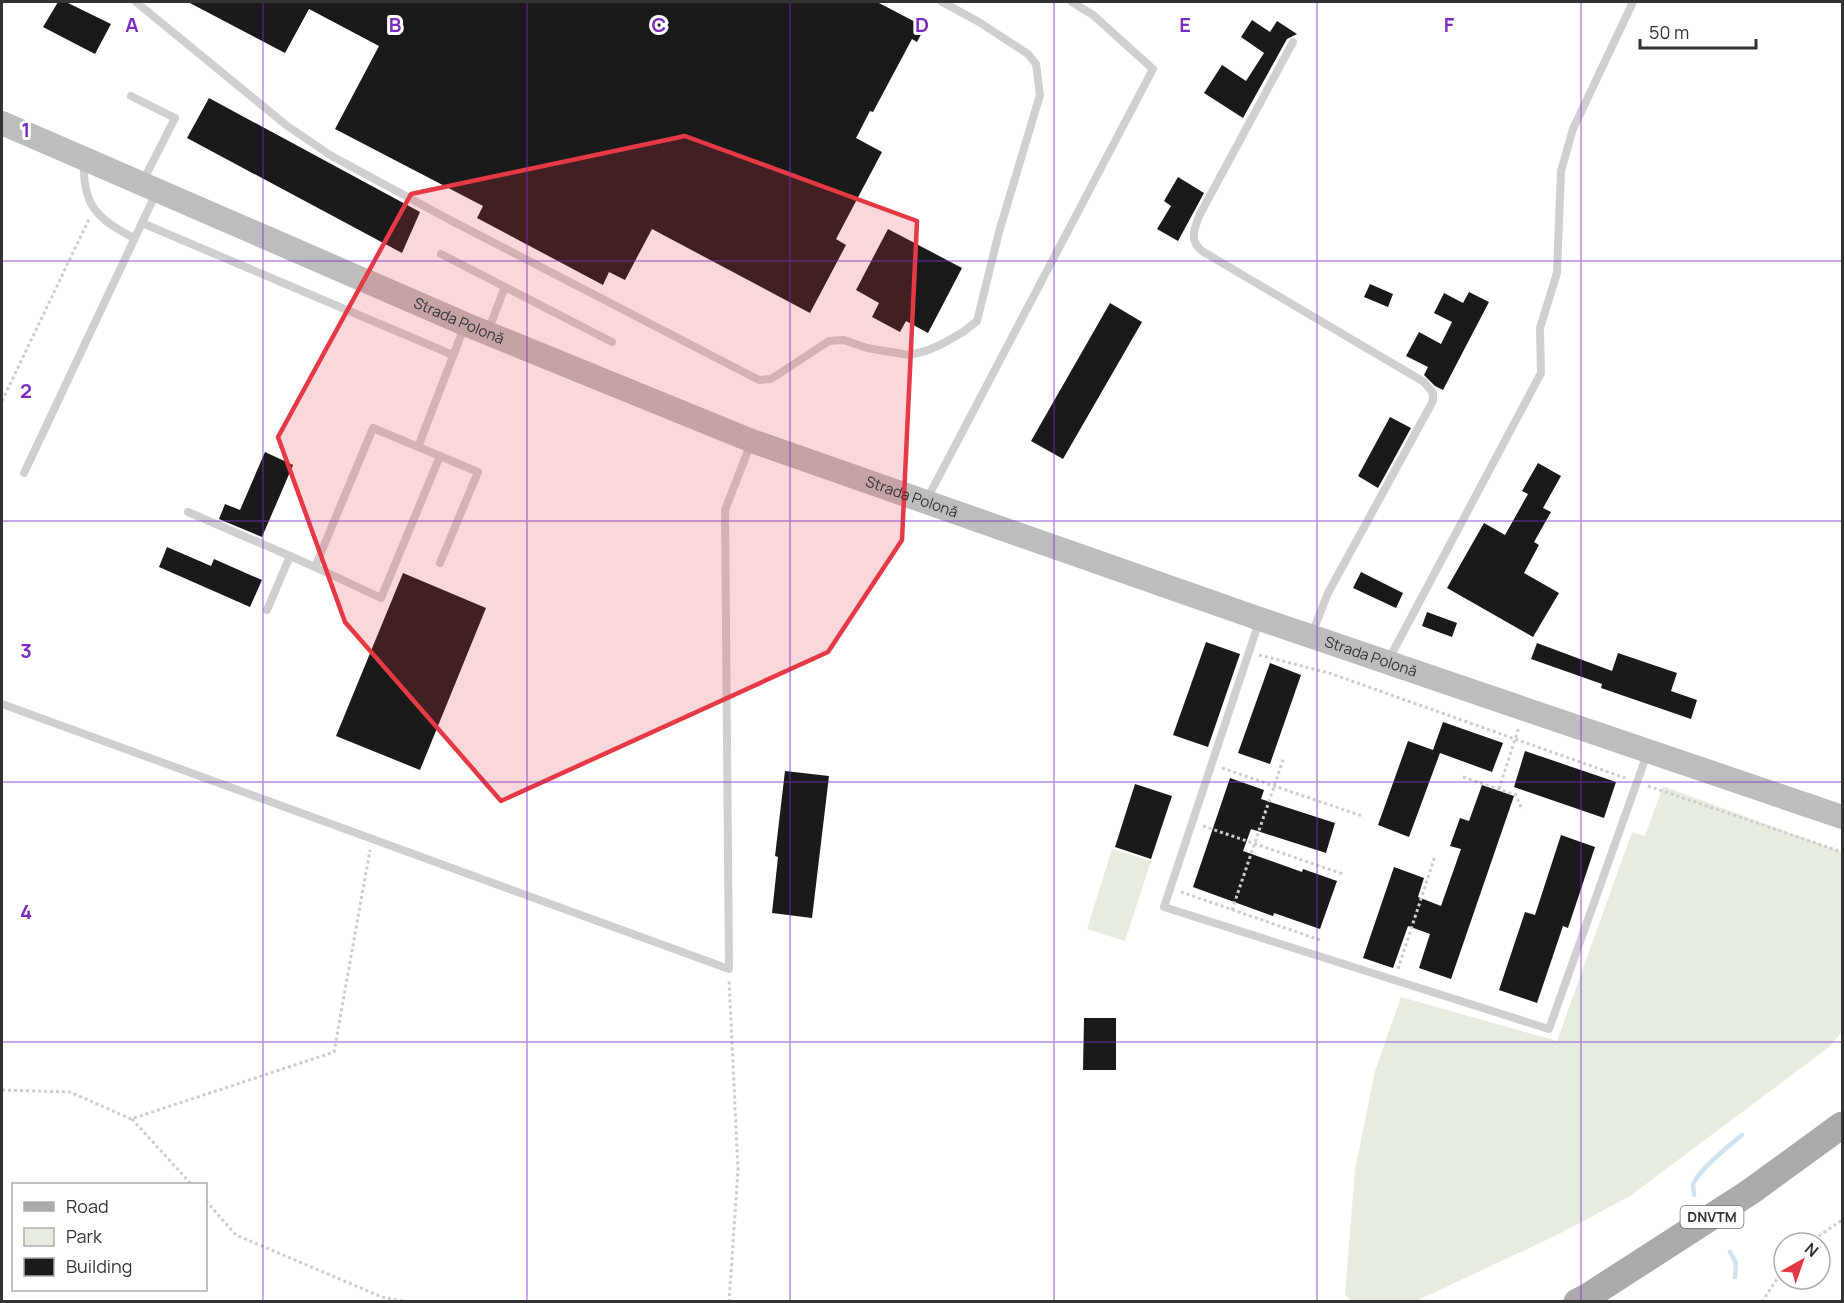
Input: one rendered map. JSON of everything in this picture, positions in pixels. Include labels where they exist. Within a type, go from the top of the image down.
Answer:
[{"type":"main road","name":"Strada Polonă","points":[[2,123],[487,334],[752,441],[1260,619],[1842,817]]},
{"type":"main road","name":"DNVTM","points":[[1577,1302],[1741,1198],[1842,1125]]},
{"type":"lane","points":[[136,2],[286,125],[330,155],[450,220],[759,380],[771,380],[829,341],[844,340],[867,348],[909,355],[942,344],[977,321],[999,232],[1040,95],[1036,64],[1029,54],[979,22],[942,2]]},
{"type":"lane","points":[[925,502],[1153,69],[1093,15],[1072,2]]},
{"type":"lane","points":[[1387,662],[1541,373],[1540,328],[1557,273],[1561,171],[1573,129],[1633,2]]},
{"type":"lane","points":[[1293,42],[1199,216],[1192,233],[1193,241],[1202,250],[1424,382],[1433,393],[1433,401],[1328,592],[1311,636]]},
{"type":"lane","points":[[24,473],[142,222],[149,188],[175,118],[131,96]]},
{"type":"lane","points":[[84,160],[83,183],[93,209],[111,225],[134,238]]},
{"type":"lane","points":[[142,222],[453,355]]},
{"type":"lane","points":[[441,254],[612,342]]},
{"type":"lane","points":[[487,334],[505,287]]},
{"type":"lane","points":[[418,447],[465,324]]},
{"type":"lane","points":[[315,567],[373,428],[478,472],[440,563]]},
{"type":"lane","points":[[2,704],[729,969],[725,510],[752,441]]},
{"type":"lane","points":[[188,512],[381,598],[440,456]]},
{"type":"lane","points":[[267,610],[290,556]]},
{"type":"lane","points":[[1260,619],[1164,907],[1550,1029],[1648,751]]},
{"type":"path","points":[[2,401],[93,209]]},
{"type":"path","name":"Strada Polonă","points":[[1248,653],[1329,673],[1842,852]]},
{"type":"path","points":[[1499,789],[1520,724]]},
{"type":"path","points":[[1232,910],[1284,757]]},
{"type":"path","points":[[1212,765],[1362,816]]},
{"type":"path","points":[[1463,777],[1516,795],[1522,810]]},
{"type":"path","points":[[1193,823],[1343,874]]},
{"type":"path","points":[[131,1119],[334,1052],[372,839]]},
{"type":"path","points":[[1395,980],[1435,856]]},
{"type":"path","points":[[1170,888],[1320,940]]},
{"type":"path","points":[[729,969],[738,1170],[729,1302]]},
{"type":"path","points":[[2,1090],[70,1092],[131,1119],[189,1183]]},
{"type":"path","points":[[207,1202],[236,1235],[382,1297],[408,1302]]},
{"type":"path","points":[[1826,1231],[1842,1220]]},
{"type":"path","points":[[1762,1302],[1772,1287]]},
{"type":"highlighted area","points":[[685,136],[917,221],[902,540],[828,652],[501,801],[345,622],[278,437],[411,194]]},
{"type":"green space","points":[[1663,786],[1842,852],[1842,1032],[1829,1047],[1630,1196],[1559,1234],[1416,1301],[1351,1301],[1345,1294],[1355,1170],[1375,1071],[1401,997],[1557,1041],[1632,832],[1645,836]]},
{"type":"green space","points":[[1112,849],[1151,861],[1125,941],[1087,929]]},
{"type":"building","points":[[58,2],[66,2],[111,24],[95,54],[43,27]]},
{"type":"building","points":[[188,2],[877,2],[925,27],[917,42],[912,39],[873,112],[870,111],[856,138],[882,152],[836,239],[846,245],[810,313],[652,229],[625,280],[609,272],[603,285],[477,218],[483,206],[335,129],[379,46],[309,9],[285,53]]},
{"type":"building","points":[[1252,20],[1270,32],[1277,21],[1297,34],[1287,39],[1243,118],[1204,93],[1222,65],[1246,81],[1264,53],[1241,37]]},
{"type":"building","points":[[209,98],[420,212],[402,253],[187,138]]},
{"type":"building","points":[[1178,177],[1204,193],[1178,241],[1157,229],[1171,206],[1164,201]]},
{"type":"building","points":[[888,229],[962,268],[928,333],[906,321],[900,332],[872,317],[879,303],[856,290]]},
{"type":"building","points":[[1370,284],[1393,294],[1388,307],[1364,297]]},
{"type":"building","points":[[1469,292],[1489,302],[1443,390],[1435,386],[1424,375],[1428,367],[1406,356],[1419,332],[1441,344],[1452,322],[1434,313],[1444,293],[1463,303]]},
{"type":"building","points":[[1110,303],[1142,322],[1063,459],[1031,441]]},
{"type":"building","points":[[1390,417],[1411,428],[1378,488],[1358,476]]},
{"type":"building","points":[[265,452],[293,465],[262,537],[219,519],[225,504],[240,510]]},
{"type":"building","points":[[1538,463],[1561,476],[1543,508],[1551,512],[1534,542],[1539,545],[1524,573],[1559,593],[1533,637],[1447,588],[1484,523],[1505,535],[1528,494],[1522,491]]},
{"type":"building","points":[[167,547],[211,566],[214,559],[262,580],[250,607],[159,567]]},
{"type":"building","points":[[1361,572],[1403,593],[1396,608],[1353,588]]},
{"type":"building","points":[[403,573],[486,608],[420,770],[336,736]]},
{"type":"building","points":[[1427,612],[1457,623],[1452,637],[1422,626]]},
{"type":"building","points":[[1206,642],[1240,654],[1208,747],[1173,735]]},
{"type":"building","points":[[1537,643],[1612,671],[1618,653],[1677,673],[1671,691],[1697,700],[1691,719],[1601,688],[1602,684],[1531,659]]},
{"type":"building","points":[[1270,663],[1301,675],[1270,764],[1238,753]]},
{"type":"building","points":[[1443,722],[1503,743],[1492,772],[1440,753],[1409,837],[1378,825],[1408,741],[1433,750]]},
{"type":"building","points":[[1525,751],[1616,782],[1604,818],[1514,787]]},
{"type":"building","points":[[785,771],[829,776],[812,918],[772,913],[778,857],[775,856]]},
{"type":"building","points":[[1230,778],[1264,790],[1261,799],[1335,823],[1326,853],[1251,829],[1243,851],[1302,872],[1303,869],[1337,881],[1320,929],[1274,913],[1273,916],[1193,887]]},
{"type":"building","points":[[1135,784],[1172,796],[1151,859],[1115,847]]},
{"type":"building","points":[[1482,785],[1514,796],[1451,979],[1419,968],[1430,934],[1408,926],[1393,968],[1363,958],[1394,867],[1424,878],[1418,897],[1441,906],[1461,849],[1450,846],[1460,818],[1469,821]]},
{"type":"building","points":[[1561,835],[1595,847],[1568,928],[1563,926],[1537,1003],[1499,990],[1525,912],[1535,915]]},
{"type":"building","points":[[1084,1018],[1116,1018],[1116,1070],[1083,1070]]},
{"type":"waterway","points":[[1694,1195],[1693,1185],[1696,1179],[1714,1158],[1742,1135]]},
{"type":"waterway","points":[[1730,1252],[1736,1263],[1735,1277]]}]
